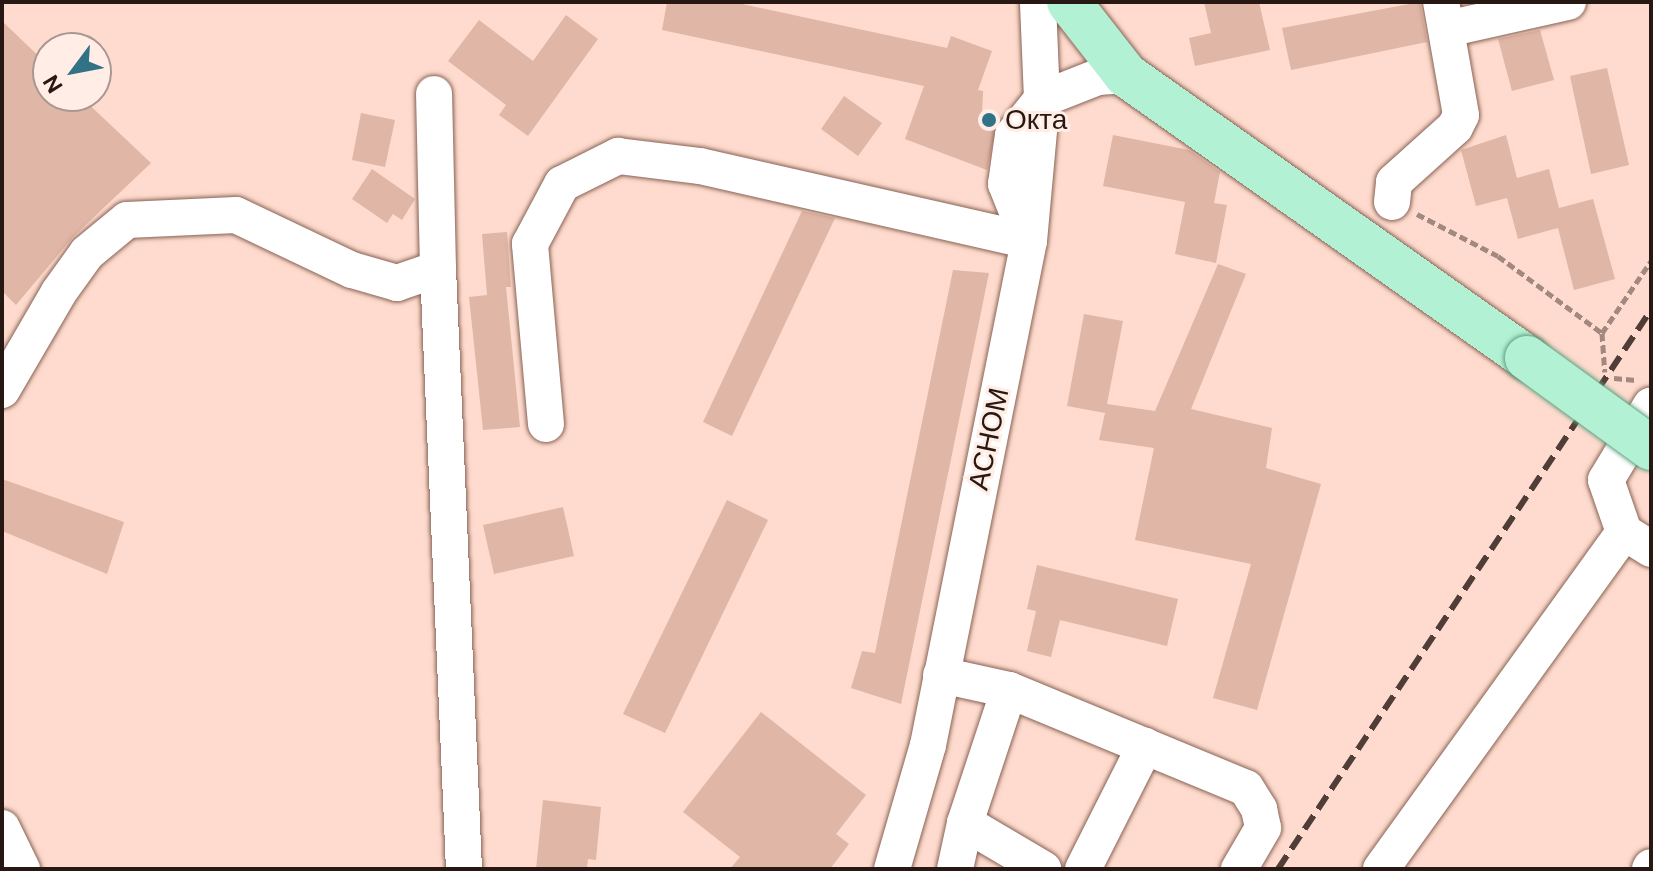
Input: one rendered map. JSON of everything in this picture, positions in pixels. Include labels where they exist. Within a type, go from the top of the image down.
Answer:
[{"type":"main road","points":[[1069,2],[1126,75],[1651,448]]},
{"type":"street","name":"АСНОМ","points":[[892,869],[910,821],[1029,241],[1042,99],[1038,2]]},
{"type":"street","points":[[1392,202],[1394,182],[1455,127],[1461,115],[1444,16],[1568,2]]},
{"type":"street","points":[[1042,99],[1098,77],[1126,75]]},
{"type":"street","points":[[434,94],[438,269],[464,869]]},
{"type":"street","points":[[546,424],[530,244],[562,184],[618,156],[700,166],[1029,241]]},
{"type":"street","points":[[2,390],[68,279],[113,227],[127,220],[236,215],[352,270],[397,283],[438,269]]},
{"type":"street","points":[[1381,869],[1637,540],[1606,480],[1651,405]]},
{"type":"street","points":[[941,675],[1009,690],[1246,788],[1259,809],[1263,828],[1239,869]]},
{"type":"street","points":[[955,869],[965,823],[1009,690]]},
{"type":"street","points":[[1083,869],[1145,746]]},
{"type":"street","points":[[965,823],[1043,869]]},
{"type":"street","points":[[2,828],[22,869]]},
{"type":"path","points":[[1392,202],[1498,256],[1602,333]]},
{"type":"path","points":[[1651,261],[1602,333],[1606,377],[1651,381]]},
{"type":"building","points":[[667,2],[733,2],[947,48],[951,36],[992,51],[978,90],[983,91],[982,115],[997,122],[987,170],[905,139],[924,86],[662,30]]},
{"type":"building","points":[[1204,2],[1259,2],[1270,50],[1195,66],[1189,38],[1211,33]]},
{"type":"building","points":[[1420,2],[1427,42],[1291,70],[1282,28]]},
{"type":"building","points":[[566,15],[598,39],[528,136],[499,115],[506,105],[448,61],[479,20],[533,61]]},
{"type":"building","points":[[2,21],[32,50],[32,112],[97,112],[151,163],[73,237],[16,305],[2,291]]},
{"type":"building","points":[[1540,30],[1554,80],[1512,91],[1498,39]]},
{"type":"building","points":[[1607,68],[1629,165],[1591,174],[1570,76]]},
{"type":"building","points":[[844,96],[882,123],[858,156],[821,129]]},
{"type":"building","points":[[361,113],[395,120],[385,167],[352,160]]},
{"type":"building","points":[[1113,135],[1189,150],[1220,172],[1214,203],[1227,205],[1216,263],[1175,254],[1185,202],[1103,186]]},
{"type":"building","points":[[1506,135],[1517,178],[1549,169],[1559,208],[1593,199],[1615,279],[1574,290],[1558,228],[1518,239],[1507,198],[1476,206],[1461,150]]},
{"type":"building","points":[[372,169],[415,199],[402,220],[393,214],[387,223],[352,199]]},
{"type":"building","points":[[802,211],[835,218],[732,436],[703,422]]},
{"type":"building","points":[[507,232],[511,287],[506,287],[520,427],[483,430],[469,297],[487,295],[482,234]]},
{"type":"building","points":[[1218,264],[1246,274],[1191,409],[1272,428],[1266,468],[1321,484],[1257,710],[1213,698],[1251,564],[1135,540],[1154,448],[1099,440],[1105,413],[1067,406],[1084,314],[1123,321],[1107,404],[1155,411]]},
{"type":"building","points":[[953,270],[989,273],[901,704],[851,688],[862,651],[875,653]]},
{"type":"building","points":[[2,479],[124,522],[107,574],[2,531]]},
{"type":"building","points":[[727,500],[768,520],[665,733],[623,714]]},
{"type":"building","points":[[563,507],[574,556],[494,574],[483,525]]},
{"type":"building","points":[[1037,565],[1178,599],[1167,646],[1060,620],[1051,657],[1027,651],[1036,611],[1027,609]]},
{"type":"building","points":[[761,712],[866,795],[836,834],[849,844],[830,869],[730,869],[740,857],[683,812]]},
{"type":"building","points":[[543,800],[601,807],[596,860],[588,859],[587,869],[536,869]]},
{"type":"railway","points":[[1278,869],[1651,310]]},
{"type":"place","name":"Окта","points":[[989,120]]}]
